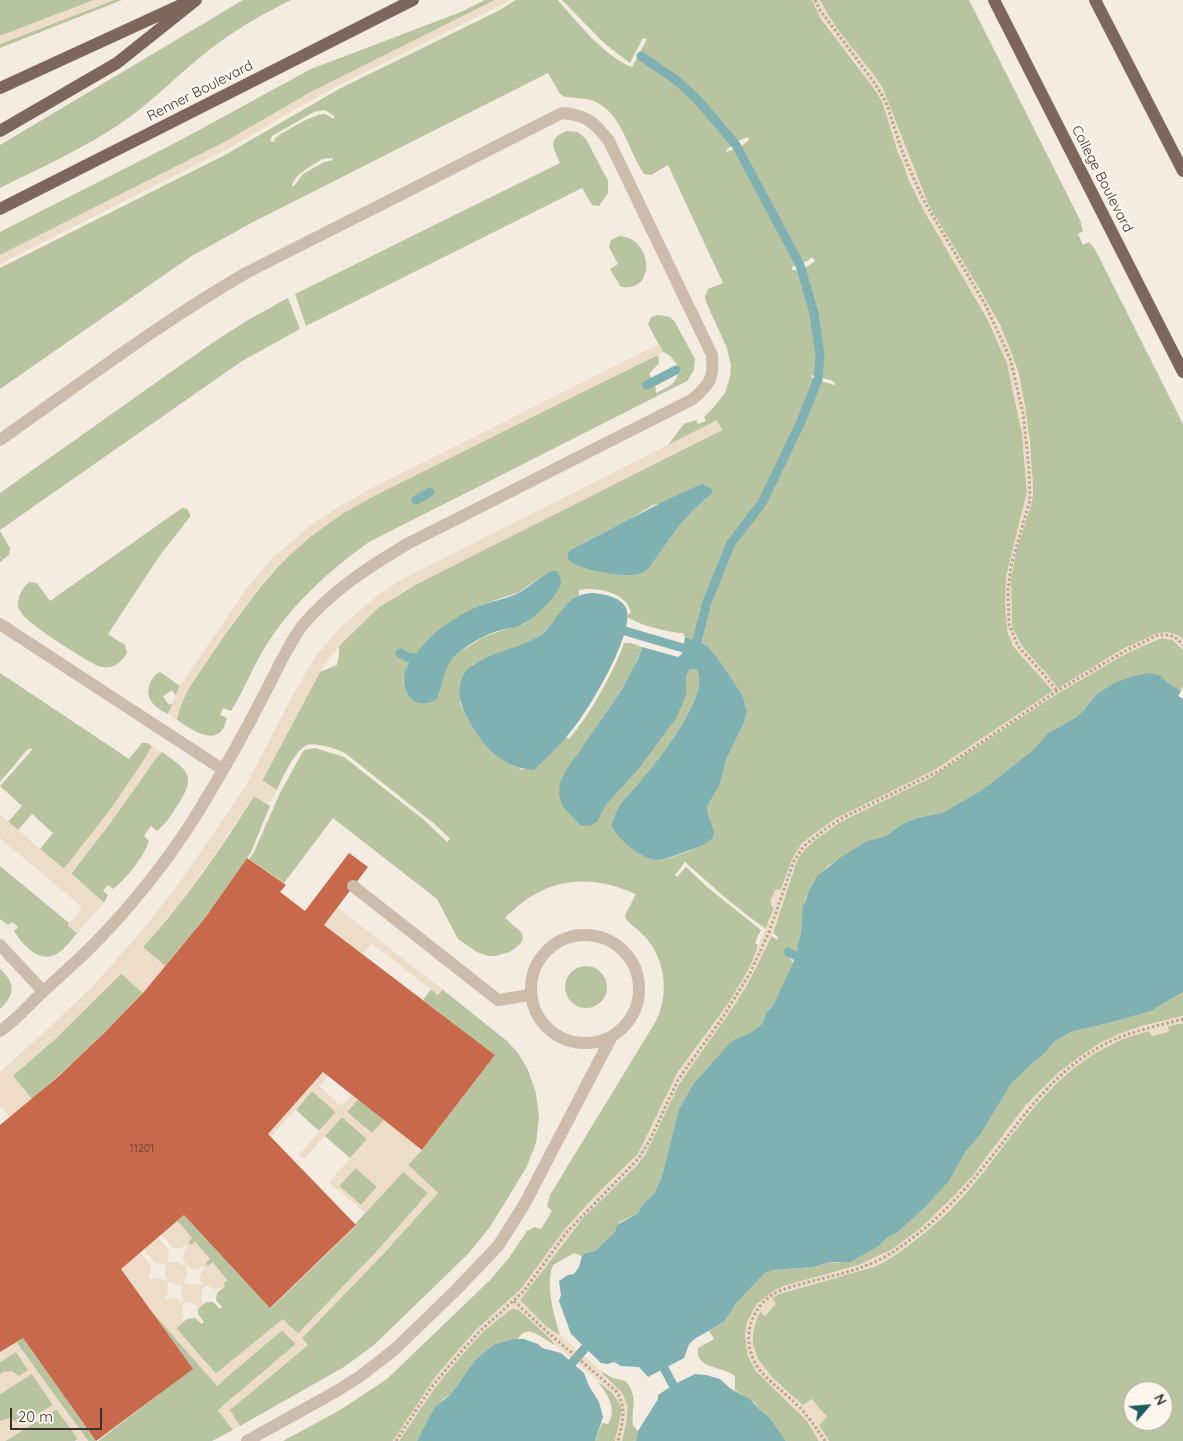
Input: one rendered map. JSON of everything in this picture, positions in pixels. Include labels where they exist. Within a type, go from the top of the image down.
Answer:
[{"type":"main road","points":[[0,88],[194,0]]},
{"type":"main road","points":[[0,131],[117,63],[194,0]]},
{"type":"main road","name":"Renner Boulevard","points":[[0,209],[413,0]]},
{"type":"main road","name":"College Boulevard","points":[[994,0],[1183,372]]},
{"type":"main road","points":[[1095,0],[1183,171]]},
{"type":"lane","points":[[0,440],[157,329],[216,290],[562,112],[577,114],[588,119],[597,126],[609,141],[712,355],[714,371],[707,386],[694,399],[409,543],[372,565],[325,603],[302,627],[286,652],[267,690],[194,818],[160,867],[131,904],[97,942],[43,991],[13,1022],[0,1031]]},
{"type":"lane","points":[[0,624],[222,769]]},
{"type":"lane","points":[[353,886],[498,1000],[530,994]]},
{"type":"lane","points":[[587,934],[606,938],[620,948],[632,961],[638,977],[639,994],[634,1011],[625,1026],[612,1036],[596,1042],[578,1044],[562,1038],[546,1028],[536,1013],[530,994],[531,976],[539,958],[552,945],[568,936],[587,934]]},
{"type":"lane","points":[[0,945],[43,991]]},
{"type":"lane","points":[[247,1441],[359,1377],[387,1355],[455,1291],[498,1246],[524,1205],[612,1036]]},
{"type":"path","points":[[815,0],[820,10],[874,82],[886,102],[903,154],[923,200],[986,306],[1010,358],[1023,413],[1029,468],[1030,500],[1011,566],[1008,590],[1009,624],[1018,646],[1057,692]]},
{"type":"path","points":[[396,1441],[430,1389],[447,1368],[480,1331],[530,1284],[567,1232],[604,1192],[634,1164],[644,1151],[678,1080],[733,1002],[750,973],[769,932],[794,861],[804,846],[844,817],[940,770],[1099,666],[1158,635],[1170,635],[1178,639],[1183,645]]},
{"type":"path","points":[[825,1441],[815,1425],[763,1373],[752,1357],[748,1334],[751,1320],[763,1302],[772,1295],[791,1287],[865,1266],[889,1255],[916,1236],[946,1210],[974,1179],[1037,1098],[1058,1077],[1077,1062],[1106,1044],[1124,1036],[1183,1019]]},
{"type":"path","points":[[514,1301],[616,1391],[622,1400],[624,1412],[618,1441]]},
{"type":"green space","points":[[0,0],[94,0],[0,36]]},
{"type":"green space","points":[[114,0],[122,0],[0,48],[0,44]]},
{"type":"green space","points":[[243,0],[291,0],[249,23],[219,43],[138,111],[112,129],[0,188],[0,145]]},
{"type":"green space","points":[[485,0],[495,0],[311,92],[223,143],[0,255],[0,232],[179,141],[311,69],[461,12]]},
{"type":"green space","points":[[516,0],[558,0],[582,28],[602,47],[612,56],[632,67],[647,39],[643,38],[630,63],[605,44],[562,0],[812,0],[821,19],[882,101],[908,178],[923,209],[988,320],[1007,363],[1022,433],[1027,492],[1006,577],[1013,646],[1053,691],[935,770],[835,819],[802,843],[793,858],[781,889],[771,905],[774,908],[766,929],[734,905],[685,862],[675,875],[677,877],[686,867],[707,887],[761,930],[755,943],[758,945],[749,969],[728,1004],[678,1072],[638,1154],[565,1229],[521,1289],[476,1330],[436,1376],[393,1441],[283,1441],[340,1410],[387,1379],[489,1281],[509,1258],[527,1231],[535,1227],[541,1229],[552,1211],[547,1206],[550,1195],[656,1021],[663,1000],[664,989],[661,967],[653,947],[644,935],[626,919],[625,915],[636,894],[618,887],[583,881],[550,887],[535,894],[505,918],[521,932],[523,936],[519,945],[510,952],[488,956],[477,952],[458,939],[437,899],[333,818],[284,883],[249,859],[254,852],[280,793],[304,750],[315,748],[344,757],[424,820],[447,842],[450,839],[437,826],[345,753],[332,748],[311,744],[302,748],[289,765],[277,790],[262,781],[320,672],[337,665],[339,646],[379,607],[422,581],[722,430],[717,421],[668,445],[684,424],[696,420],[698,424],[706,421],[704,417],[725,393],[730,377],[731,365],[727,348],[705,297],[708,289],[723,283],[668,165],[651,175],[644,174],[612,115],[594,101],[563,96],[548,73],[253,222],[190,257],[0,389],[0,268],[225,155],[339,89],[500,10]],"holes":[[[325,110],[334,116],[334,119],[325,114],[320,114],[307,119],[275,138],[274,142],[270,141],[272,136],[314,112]],[[748,137],[749,140],[741,146],[727,152],[726,150],[740,140]],[[332,158],[333,160],[324,162],[303,174],[292,186],[300,174],[322,159]],[[812,257],[815,261],[798,270],[792,270],[792,267]],[[811,375],[833,381],[834,385],[812,378]],[[712,494],[685,519],[649,568],[572,549],[653,505]],[[545,574],[557,591],[544,607],[525,624],[484,637],[458,653],[447,664],[439,695],[403,683],[406,669],[426,641],[454,620],[479,606],[519,592]],[[586,589],[614,594],[625,601],[629,607],[631,613],[627,617],[654,628],[683,633],[685,637],[707,645],[743,696],[747,711],[744,723],[726,760],[720,784],[707,807],[714,831],[713,838],[708,842],[676,856],[654,859],[630,846],[618,836],[611,826],[618,808],[671,742],[691,708],[697,692],[699,679],[696,669],[690,669],[686,676],[686,695],[637,771],[605,806],[598,821],[567,768],[587,742],[621,690],[635,665],[642,647],[631,643],[624,643],[620,655],[593,706],[577,729],[569,739],[566,737],[523,770],[491,751],[472,726],[460,703],[473,664],[523,645],[538,637],[568,604],[579,595],[579,590]]]},
{"type":"green space","points":[[820,0],[969,0],[1080,220],[1083,231],[1078,234],[1083,245],[1089,242],[1095,249],[1183,424],[1183,640],[1172,633],[1158,633],[1121,650],[1058,689],[1023,648],[1012,627],[1011,577],[1017,548],[1033,494],[1030,443],[1018,371],[1000,325],[928,204],[883,89],[834,24]]},
{"type":"green space","points":[[567,131],[578,132],[586,139],[608,181],[608,193],[599,206],[592,205],[582,188],[306,326],[295,294],[560,163],[553,144],[556,137]]},
{"type":"green space","points":[[619,236],[630,239],[638,245],[644,254],[645,273],[641,281],[633,286],[621,287],[610,269],[618,264],[609,247],[611,240]]},
{"type":"green space","points":[[288,298],[300,329],[242,361],[0,530],[0,493],[212,343]]},
{"type":"green space","points":[[658,315],[670,317],[675,322],[695,359],[694,370],[687,381],[369,542],[324,578],[284,620],[262,652],[231,711],[223,708],[220,715],[227,718],[224,728],[219,733],[213,736],[198,733],[177,720],[183,700],[193,681],[272,573],[311,536],[343,513],[658,355],[659,363],[649,374],[655,382],[656,392],[672,384],[681,372],[672,358],[663,352],[648,324],[651,317]]},
{"type":"green space","points":[[182,508],[187,509],[190,517],[158,558],[108,634],[125,645],[127,653],[115,666],[98,666],[80,656],[31,623],[19,609],[19,598],[29,582],[37,583],[50,601]]},
{"type":"green space","points":[[0,531],[10,548],[9,555],[0,562]]},
{"type":"green space","points":[[1161,638],[1173,640],[1183,650],[1183,686],[1181,691],[1164,680],[1095,696],[1075,718],[1048,733],[1033,750],[982,790],[942,813],[915,818],[902,824],[886,836],[867,841],[828,866],[813,882],[805,899],[798,951],[786,950],[786,954],[793,962],[781,993],[766,1013],[762,1024],[726,1047],[693,1084],[679,1109],[662,1176],[654,1194],[643,1204],[638,1213],[620,1222],[615,1232],[595,1251],[585,1253],[582,1256],[574,1253],[553,1265],[550,1290],[560,1335],[549,1329],[527,1309],[520,1300],[583,1218],[645,1155],[679,1084],[746,987],[771,936],[778,940],[778,937],[773,933],[797,860],[805,849],[840,822],[932,777],[1090,673],[1127,653]]},
{"type":"green space","points":[[160,672],[180,686],[176,696],[172,690],[163,696],[169,705],[173,703],[168,714],[154,705],[148,693],[151,681]]},
{"type":"green space","points":[[0,673],[129,759],[142,743],[152,746],[110,810],[64,869],[40,849],[53,833],[32,814],[18,830],[8,822],[22,806],[0,786],[32,750],[31,748],[27,750],[0,782]]},
{"type":"green space","points":[[162,752],[184,770],[188,781],[187,788],[163,825],[157,831],[151,826],[144,836],[149,841],[134,867],[113,889],[108,885],[103,891],[108,895],[104,903],[71,874]]},
{"type":"green space","points":[[254,796],[270,806],[251,852],[205,918],[165,966],[143,947],[202,874]]},
{"type":"green space","points":[[0,866],[69,923],[68,926],[77,933],[61,951],[45,957],[33,952],[14,931],[18,927],[12,922],[8,925],[0,919]]},
{"type":"green space","points":[[586,966],[601,972],[607,987],[601,1002],[586,1008],[571,1002],[565,987],[571,972]]},
{"type":"green space","points":[[0,969],[9,979],[12,989],[9,999],[0,1009]]},
{"type":"green space","points":[[121,973],[143,993],[61,1074],[32,1099],[12,1076],[54,1040]]},
{"type":"green space","points":[[431,989],[438,995],[442,989],[507,1041],[518,1053],[528,1070],[536,1093],[539,1118],[536,1143],[526,1168],[490,1227],[469,1253],[374,1345],[344,1367],[240,1426],[229,1410],[308,1345],[302,1338],[385,1252],[438,1193],[408,1165],[423,1149],[495,1055],[423,1000]]},
{"type":"green space","points":[[1183,992],[1183,1016],[1142,1026],[1117,1035],[1085,1053],[1059,1072],[1025,1106],[971,1178],[922,1227],[893,1249],[859,1265],[784,1286],[757,1304],[747,1322],[747,1354],[756,1371],[807,1421],[819,1441],[786,1441],[770,1418],[754,1402],[735,1390],[735,1376],[700,1360],[698,1348],[714,1339],[709,1331],[724,1322],[737,1302],[765,1273],[774,1270],[813,1267],[830,1262],[838,1263],[879,1246],[888,1237],[898,1232],[950,1180],[964,1154],[982,1132],[1011,1084],[1043,1055],[1054,1042],[1071,1032],[1151,1011]]},
{"type":"green space","points":[[1183,1023],[1183,1441],[829,1441],[819,1425],[812,1399],[803,1406],[770,1375],[756,1355],[753,1342],[754,1328],[760,1311],[765,1316],[772,1298],[779,1294],[873,1267],[897,1254],[956,1204],[983,1173],[1024,1119],[1071,1070],[1101,1049],[1123,1039]]},
{"type":"green space","points":[[312,1091],[336,1112],[319,1131],[296,1110]]},
{"type":"green space","points":[[358,1099],[384,1120],[372,1134],[347,1112]]},
{"type":"green space","points":[[342,1117],[367,1139],[350,1158],[325,1136]]},
{"type":"green space","points":[[356,1167],[377,1187],[361,1205],[339,1186]]},
{"type":"green space","points":[[404,1171],[429,1193],[298,1334],[283,1320],[216,1374],[176,1328],[187,1319],[195,1318],[202,1324],[204,1322],[198,1314],[198,1309],[206,1302],[213,1302],[220,1309],[222,1307],[216,1300],[217,1293],[225,1286],[212,1263],[208,1266],[205,1263],[210,1259],[195,1242],[191,1246],[188,1242],[192,1238],[177,1221],[184,1215],[271,1308],[356,1226],[355,1224]]},
{"type":"green space","points":[[148,1307],[217,1385],[282,1330],[296,1344],[218,1410],[233,1430],[212,1441],[98,1441],[192,1369]]},
{"type":"green space","points":[[513,1308],[519,1310],[551,1339],[555,1345],[531,1332],[522,1334],[518,1339],[495,1344],[476,1359],[451,1394],[443,1399],[417,1441],[399,1441],[439,1382],[473,1341]]},
{"type":"green space","points":[[23,1338],[96,1441],[88,1441],[16,1342]]},
{"type":"green space","points":[[16,1352],[29,1370],[19,1376],[3,1372],[0,1375],[0,1362]]},
{"type":"green space","points":[[601,1371],[613,1378],[626,1381],[630,1388],[634,1403],[633,1425],[638,1431],[636,1441],[622,1441],[627,1414],[626,1401],[618,1389]]},
{"type":"green space","points":[[32,1374],[53,1405],[20,1425],[10,1418],[0,1421],[0,1394]]},
{"type":"green space","points":[[598,1382],[613,1394],[622,1410],[615,1441],[595,1441],[602,1423],[608,1424],[612,1413],[608,1397]]},
{"type":"green space","points":[[57,1409],[78,1439],[75,1441],[5,1441]]},
{"type":"shaded area","points":[[94,0],[114,0],[0,44],[0,36]]},
{"type":"shaded area","points":[[495,0],[511,0],[351,79],[233,146],[0,264],[0,255],[223,143],[311,92]]},
{"type":"shaded area","points":[[812,0],[820,0],[835,26],[883,89],[928,204],[1000,325],[1013,356],[1025,406],[1033,482],[1031,505],[1017,548],[1011,577],[1011,618],[1012,627],[1018,641],[1058,688],[1121,650],[1158,633],[1168,632],[1180,636],[1183,640],[1183,650],[1173,640],[1161,638],[1127,653],[1052,697],[932,777],[840,822],[811,843],[801,853],[793,869],[773,933],[756,968],[736,1003],[679,1084],[645,1155],[583,1218],[520,1300],[545,1325],[560,1335],[621,1391],[628,1407],[622,1441],[615,1441],[622,1410],[616,1396],[555,1345],[551,1339],[519,1310],[513,1308],[485,1330],[462,1355],[434,1389],[399,1441],[393,1441],[436,1376],[476,1330],[521,1289],[565,1229],[638,1154],[678,1072],[728,1004],[749,969],[774,908],[770,901],[775,890],[782,889],[793,858],[802,843],[835,819],[935,770],[1053,691],[1013,646],[1007,631],[1006,577],[1027,492],[1022,433],[1007,363],[988,320],[923,209],[898,153],[882,101],[821,19]]},
{"type":"shaded area","points":[[659,344],[663,352],[378,494],[342,514],[310,537],[272,572],[236,618],[187,691],[177,720],[168,714],[180,686],[244,592],[271,559],[316,521],[362,493]]},
{"type":"shaded area","points":[[717,420],[722,430],[407,589],[379,607],[352,632],[329,658],[320,672],[262,780],[277,790],[269,804],[253,796],[220,847],[182,900],[143,947],[165,966],[143,993],[121,974],[54,1040],[13,1076],[32,1099],[10,1117],[0,1106],[0,1072],[90,989],[135,939],[175,889],[244,789],[315,657],[340,628],[379,594],[405,578]]},
{"type":"shaded area","points":[[152,746],[162,752],[71,873],[104,903],[77,933],[68,926],[82,907],[0,838],[0,815],[64,869],[110,810]]},
{"type":"shaded area","points":[[338,908],[442,989],[438,995],[371,943],[363,955],[324,925]]},
{"type":"shaded area","points":[[1183,1016],[1183,1023],[1168,1026],[1169,1032],[1152,1036],[1149,1031],[1124,1038],[1092,1055],[1066,1074],[1030,1111],[968,1191],[941,1219],[902,1250],[883,1263],[873,1267],[779,1294],[772,1298],[776,1304],[765,1316],[760,1311],[752,1332],[752,1341],[758,1359],[776,1382],[803,1405],[812,1399],[827,1417],[819,1425],[829,1441],[819,1441],[807,1421],[756,1371],[747,1354],[745,1333],[747,1322],[757,1304],[773,1291],[784,1286],[859,1265],[893,1249],[922,1227],[971,1178],[1025,1106],[1059,1072],[1098,1044],[1117,1035],[1142,1026]]},
{"type":"shaded area","points":[[323,1072],[328,1076],[319,1086],[341,1106],[352,1095],[358,1099],[347,1112],[372,1133],[384,1120],[422,1149],[408,1165],[438,1193],[385,1252],[302,1338],[308,1345],[230,1410],[240,1426],[233,1430],[218,1410],[296,1344],[282,1330],[217,1386],[148,1307],[121,1269],[140,1252],[151,1266],[148,1276],[150,1280],[161,1278],[164,1281],[167,1278],[165,1275],[167,1266],[164,1263],[155,1263],[144,1249],[158,1237],[169,1250],[167,1260],[170,1263],[179,1262],[182,1266],[186,1263],[183,1259],[187,1248],[185,1245],[181,1248],[173,1248],[161,1234],[177,1221],[192,1238],[188,1242],[191,1245],[195,1242],[210,1259],[206,1263],[208,1266],[213,1262],[227,1280],[223,1284],[225,1286],[222,1289],[219,1287],[216,1290],[205,1286],[202,1289],[203,1305],[200,1308],[186,1302],[183,1305],[182,1312],[184,1317],[182,1319],[184,1321],[176,1328],[215,1374],[283,1319],[298,1334],[378,1250],[428,1193],[403,1172],[365,1213],[329,1182],[367,1139],[342,1117],[304,1159],[299,1155],[336,1112],[312,1091],[271,1137],[268,1134]],"holes":[[[356,1168],[377,1187],[361,1205],[339,1186]],[[188,1266],[191,1269],[198,1269],[203,1266],[204,1269],[200,1280],[202,1283],[199,1286],[197,1284],[187,1284],[184,1281],[187,1272],[185,1269]],[[170,1282],[172,1284],[181,1284],[183,1286],[181,1296],[184,1299],[180,1302],[178,1299],[170,1298],[167,1300],[165,1298],[168,1287],[166,1284]]]},
{"type":"shaded area","points":[[16,1342],[88,1441],[75,1441],[78,1439],[56,1409],[5,1441],[0,1441],[0,1421],[10,1418],[20,1425],[53,1405],[32,1374],[0,1394],[0,1375],[3,1372],[12,1371],[19,1376],[28,1370],[16,1352],[0,1362],[0,1352]]},
{"type":"water","points":[[702,484],[712,489],[712,494],[685,519],[649,568],[644,572],[634,575],[609,573],[580,566],[568,559],[568,553],[572,549]]},
{"type":"water","points":[[552,571],[557,571],[561,579],[560,587],[552,599],[539,612],[523,624],[489,634],[457,654],[446,669],[437,699],[422,703],[416,702],[411,698],[405,686],[405,671],[414,656],[430,638],[465,613],[524,590]]},
{"type":"water","points":[[587,593],[607,595],[616,599],[624,604],[626,608],[625,633],[611,666],[584,713],[552,753],[534,770],[512,765],[494,754],[473,729],[460,699],[463,676],[475,664],[536,638],[547,629],[571,600]]},
{"type":"water","points":[[685,637],[707,645],[743,696],[747,711],[744,723],[726,760],[720,784],[707,807],[714,831],[713,838],[696,848],[658,860],[645,857],[631,848],[611,826],[618,808],[660,757],[691,709],[697,693],[699,679],[696,669],[690,669],[686,676],[686,695],[676,718],[637,771],[605,806],[598,821],[590,826],[580,825],[563,807],[559,794],[560,783],[567,768],[622,689],[638,659],[642,647],[678,657],[682,654]]},
{"type":"water","points":[[1150,673],[1162,676],[1168,683],[1181,691],[1178,696],[1183,699],[1183,992],[1151,1011],[1071,1032],[1054,1042],[1043,1055],[1011,1084],[982,1132],[964,1154],[950,1180],[924,1208],[898,1232],[888,1237],[879,1246],[850,1262],[830,1262],[813,1267],[774,1270],[765,1273],[737,1302],[724,1322],[689,1344],[684,1358],[648,1377],[639,1367],[621,1366],[614,1362],[601,1363],[571,1334],[559,1301],[561,1295],[559,1281],[568,1275],[574,1274],[585,1253],[595,1251],[615,1232],[617,1225],[638,1213],[643,1204],[654,1194],[662,1176],[679,1109],[693,1084],[734,1040],[750,1033],[762,1024],[766,1013],[774,1004],[796,956],[803,907],[809,890],[817,876],[841,857],[867,841],[886,836],[902,824],[916,818],[942,813],[982,790],[1033,750],[1048,733],[1075,718],[1095,696],[1112,684],[1134,676]]},
{"type":"water","points":[[514,1339],[524,1339],[538,1344],[542,1348],[561,1353],[584,1373],[589,1386],[599,1402],[603,1417],[595,1441],[417,1441],[435,1407],[451,1394],[476,1359],[495,1344]]},
{"type":"water","points":[[695,1374],[720,1379],[731,1389],[750,1399],[770,1418],[786,1441],[636,1441],[638,1431],[658,1399],[658,1395]]},
{"type":"building","points":[[349,853],[368,867],[324,925],[495,1055],[422,1150],[323,1072],[268,1134],[356,1225],[270,1308],[184,1215],[121,1269],[193,1369],[96,1441],[23,1338],[0,1352],[0,1125],[59,1076],[143,993],[205,918],[247,858],[286,885],[280,892],[305,911]]},
{"type":"waterway","points":[[641,56],[676,80],[697,99],[736,145],[800,265],[814,313],[820,355],[818,379],[800,424],[762,503],[731,543],[707,602],[697,641]]},
{"type":"waterway","points":[[647,385],[676,370]]},
{"type":"waterway","points":[[416,500],[430,492]]},
{"type":"waterway","points":[[625,631],[683,648]]},
{"type":"waterway","points":[[400,653],[414,658]]},
{"type":"waterway","points":[[788,952],[796,956]]},
{"type":"waterway","points":[[572,1363],[585,1348]]},
{"type":"waterway","points":[[664,1368],[673,1385]]}]
